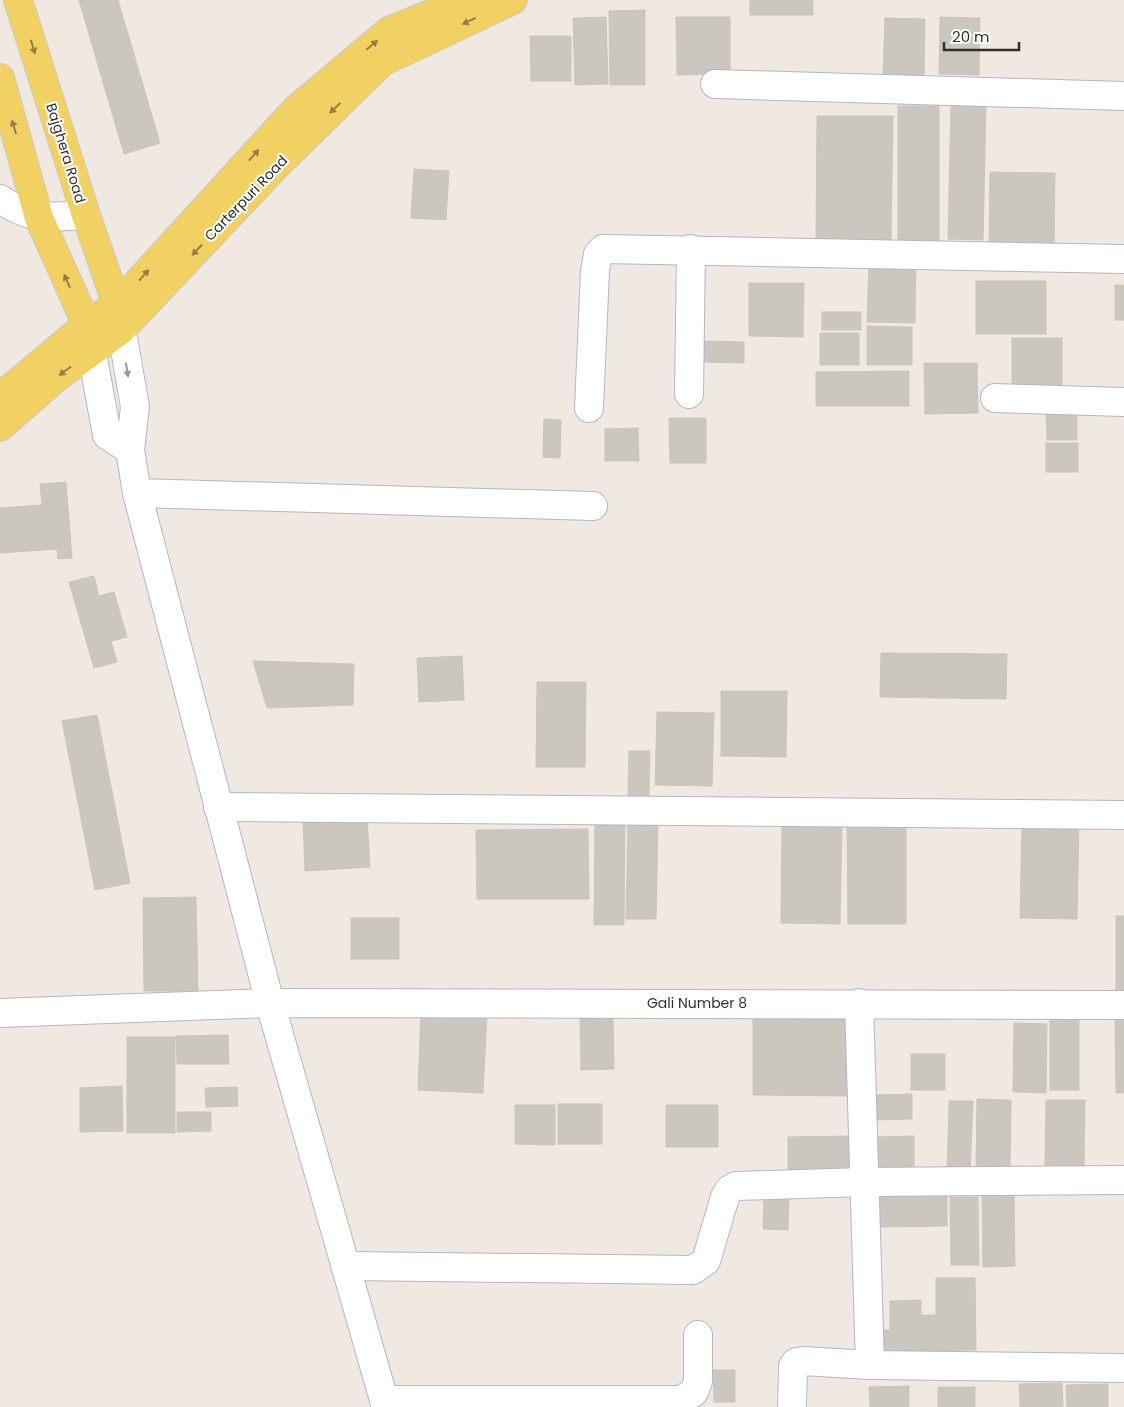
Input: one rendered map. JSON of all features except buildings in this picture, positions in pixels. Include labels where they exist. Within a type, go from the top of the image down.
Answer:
[{"type":"main road","name":"Bajghera Road","points":[[18,0],[119,317]]},
{"type":"main road","name":"Carterpuri Road","points":[[0,427],[57,378],[91,352],[295,110],[388,31],[465,0]]},
{"type":"main road","name":"Carterpuri Road","points":[[0,397],[87,325],[119,317],[382,62],[513,0]]},
{"type":"main road","points":[[0,78],[39,218],[87,325]]},
{"type":"street","points":[[715,84],[1124,96]]},
{"type":"street","points":[[0,199],[17,210],[39,218],[86,216]]},
{"type":"street","points":[[590,408],[592,304],[598,254],[603,249],[690,249],[1124,259]]},
{"type":"street","points":[[689,394],[690,249]]},
{"type":"street","points":[[119,317],[134,407],[130,450],[137,493],[270,1003],[385,1403],[681,1400],[694,1392],[698,1381],[698,1335]]},
{"type":"street","points":[[87,325],[107,436],[130,450]]},
{"type":"street","points":[[995,398],[1124,402]]},
{"type":"street","points":[[137,493],[593,506]]},
{"type":"street","points":[[218,807],[1124,815]]},
{"type":"street","name":"Gali Number 8","points":[[0,1014],[270,1003],[1124,1005]]},
{"type":"street","points":[[859,1004],[870,1365]]},
{"type":"street","points":[[345,1266],[694,1270],[706,1261],[725,1197],[729,1190],[736,1186],[864,1182],[1124,1180]]},
{"type":"street","points":[[792,1407],[792,1373],[796,1362],[870,1365],[1124,1368]]}]
